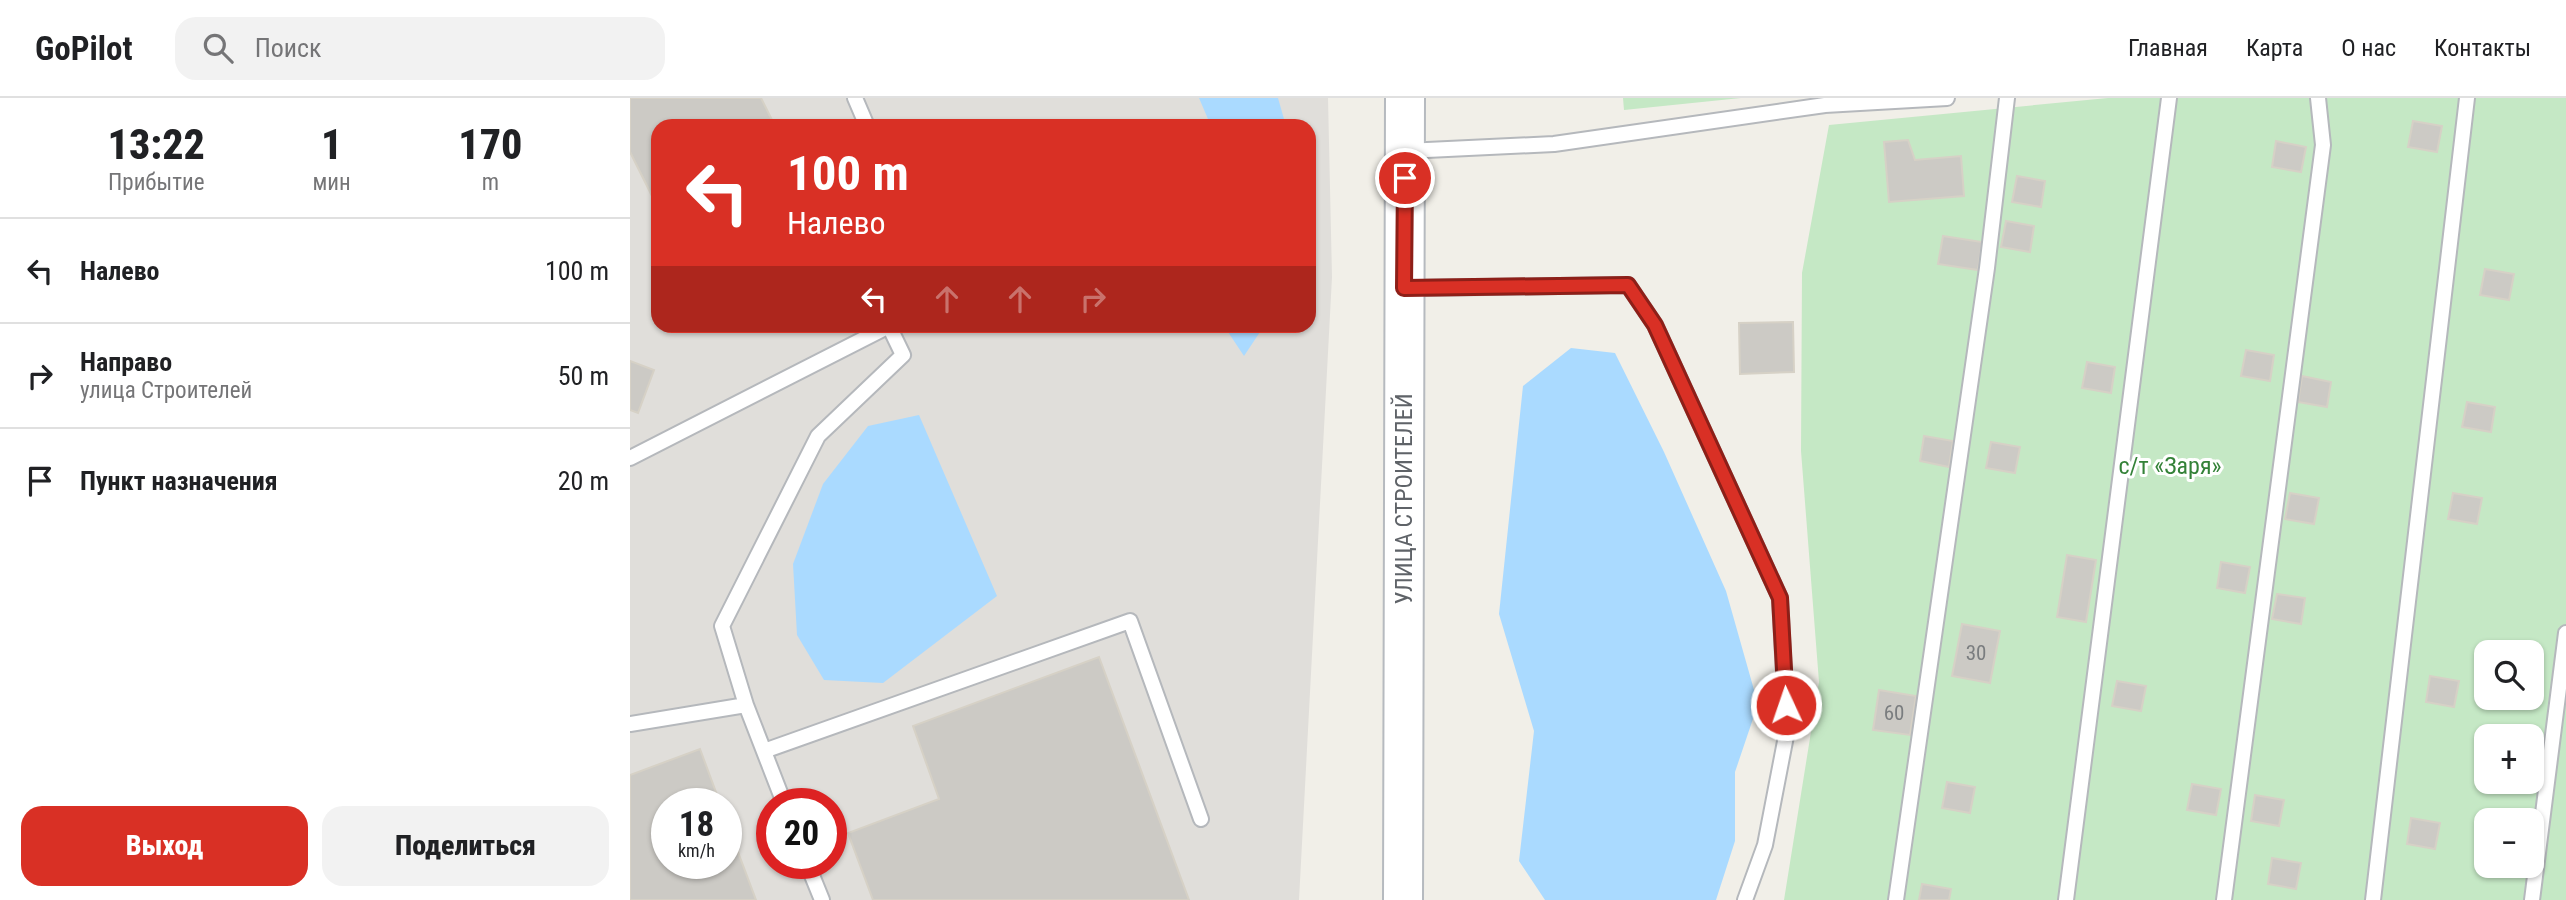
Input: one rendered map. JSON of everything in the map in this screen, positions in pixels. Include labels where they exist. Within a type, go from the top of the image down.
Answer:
[{"type":"main road","name":"УЛИЦА СТРОИТЕЛЕЙ","points":[[1402,900],[1405,98]]},
{"type":"lane","points":[[855,98],[864,119]]},
{"type":"lane","points":[[1405,151],[1554,144],[1825,105],[1856,98]]},
{"type":"lane","points":[[1825,105],[1947,98]]},
{"type":"lane","points":[[1896,900],[1987,268],[2007,98]]},
{"type":"lane","points":[[2066,900],[2169,98]]},
{"type":"lane","points":[[2224,900],[2323,145],[2318,98]]},
{"type":"lane","points":[[2373,900],[2467,98]]},
{"type":"lane","points":[[1404,288],[1628,285],[1655,325],[1780,598],[1787,731],[1765,845],[1745,900]]},
{"type":"lane","points":[[630,458],[875,333]]},
{"type":"lane","points":[[778,788],[746,705],[722,626],[818,436],[903,355],[892,333]]},
{"type":"lane","points":[[764,751],[1130,621],[1201,819]]},
{"type":"lane","points":[[2532,900],[2566,633]]},
{"type":"lane","points":[[630,724],[746,705]]},
{"type":"lane","points":[[813,879],[821,900]]},
{"type":"shaded area","points":[[630,98],[1328,98],[1332,277],[1299,900],[630,900]]},
{"type":"green space","points":[[1623,98],[1741,98],[1624,110]]},
{"type":"green space","name":"с/т «Заря»","points":[[2108,98],[2566,98],[2566,900],[1784,900],[1819,682],[1801,451],[1802,273],[1829,125]]},
{"type":"water","points":[[1199,98],[1278,98],[1284,119],[1208,119]]},
{"type":"water","points":[[1229,333],[1259,333],[1244,356]]},
{"type":"water","points":[[1571,348],[1615,353],[1664,452],[1726,591],[1758,704],[1735,772],[1735,841],[1716,900],[1545,900],[1519,861],[1534,731],[1499,614],[1523,386]]},
{"type":"water","points":[[919,415],[997,596],[883,683],[824,680],[797,635],[793,564],[823,484],[868,426]]},
{"type":"building","points":[[630,98],[761,98],[772,119],[651,119],[651,194],[630,152]]},
{"type":"building","points":[[2413,121],[2442,126],[2437,152],[2408,147]]},
{"type":"building","points":[[1908,140],[1915,160],[1961,156],[1964,196],[1889,202],[1884,142]]},
{"type":"building","points":[[2276,141],[2306,147],[2301,172],[2272,167]]},
{"type":"building","points":[[2017,176],[2045,181],[2041,207],[2012,202]]},
{"type":"building","points":[[2006,221],[2034,226],[2030,252],[2001,247]]},
{"type":"building","points":[[1943,236],[1982,242],[1978,270],[1938,264]]},
{"type":"building","points":[[2485,269],[2514,274],[2509,300],[2480,295]]},
{"type":"building","points":[[1793,322],[1794,372],[1740,374],[1739,323]]},
{"type":"building","points":[[2246,350],[2274,355],[2270,381],[2241,376]]},
{"type":"building","points":[[630,361],[654,370],[638,413],[630,410]]},
{"type":"building","points":[[2087,362],[2115,367],[2111,393],[2082,388]]},
{"type":"building","points":[[2302,376],[2331,382],[2327,407],[2298,402]]},
{"type":"building","points":[[2467,402],[2495,407],[2491,432],[2462,427]]},
{"type":"building","points":[[1924,436],[1953,441],[1949,467],[1920,461]]},
{"type":"building","points":[[1991,442],[2020,447],[2015,473],[1986,468]]},
{"type":"building","points":[[2290,493],[2319,498],[2314,524],[2285,519]]},
{"type":"building","points":[[2453,493],[2482,498],[2477,524],[2448,519]]},
{"type":"building","points":[[2067,555],[2096,560],[2086,622],[2057,617]]},
{"type":"building","points":[[2221,562],[2250,567],[2245,593],[2217,588]]},
{"type":"building","points":[[2277,594],[2305,598],[2301,624],[2272,619]]},
{"type":"building","points":[[1962,624],[2000,631],[1990,683],[1952,676]]},
{"type":"building","points":[[1099,657],[1189,900],[873,900],[848,833],[939,799],[913,726]]},
{"type":"building","points":[[2430,676],[2459,681],[2454,707],[2426,702]]},
{"type":"building","points":[[2117,681],[2146,686],[2141,711],[2112,706]]},
{"type":"building","points":[[1879,690],[1916,696],[1910,735],[1873,730]]},
{"type":"building","points":[[700,749],[714,788],[651,788],[651,879],[742,879],[742,863],[756,900],[630,900],[630,775]]},
{"type":"building","points":[[1947,782],[1975,787],[1970,813],[1942,808]]},
{"type":"building","points":[[2192,784],[2221,789],[2216,815],[2187,810]]},
{"type":"building","points":[[2255,795],[2284,800],[2279,826],[2251,821]]},
{"type":"building","points":[[2411,818],[2440,823],[2435,849],[2407,844]]},
{"type":"building","points":[[2272,858],[2301,863],[2296,889],[2268,884]]},
{"type":"building","points":[[1922,884],[1951,889],[1949,900],[1919,900]]},
{"type":"route","points":[[1405,178],[1404,288],[1628,285],[1655,325],[1780,598],[1786,705]]}]
